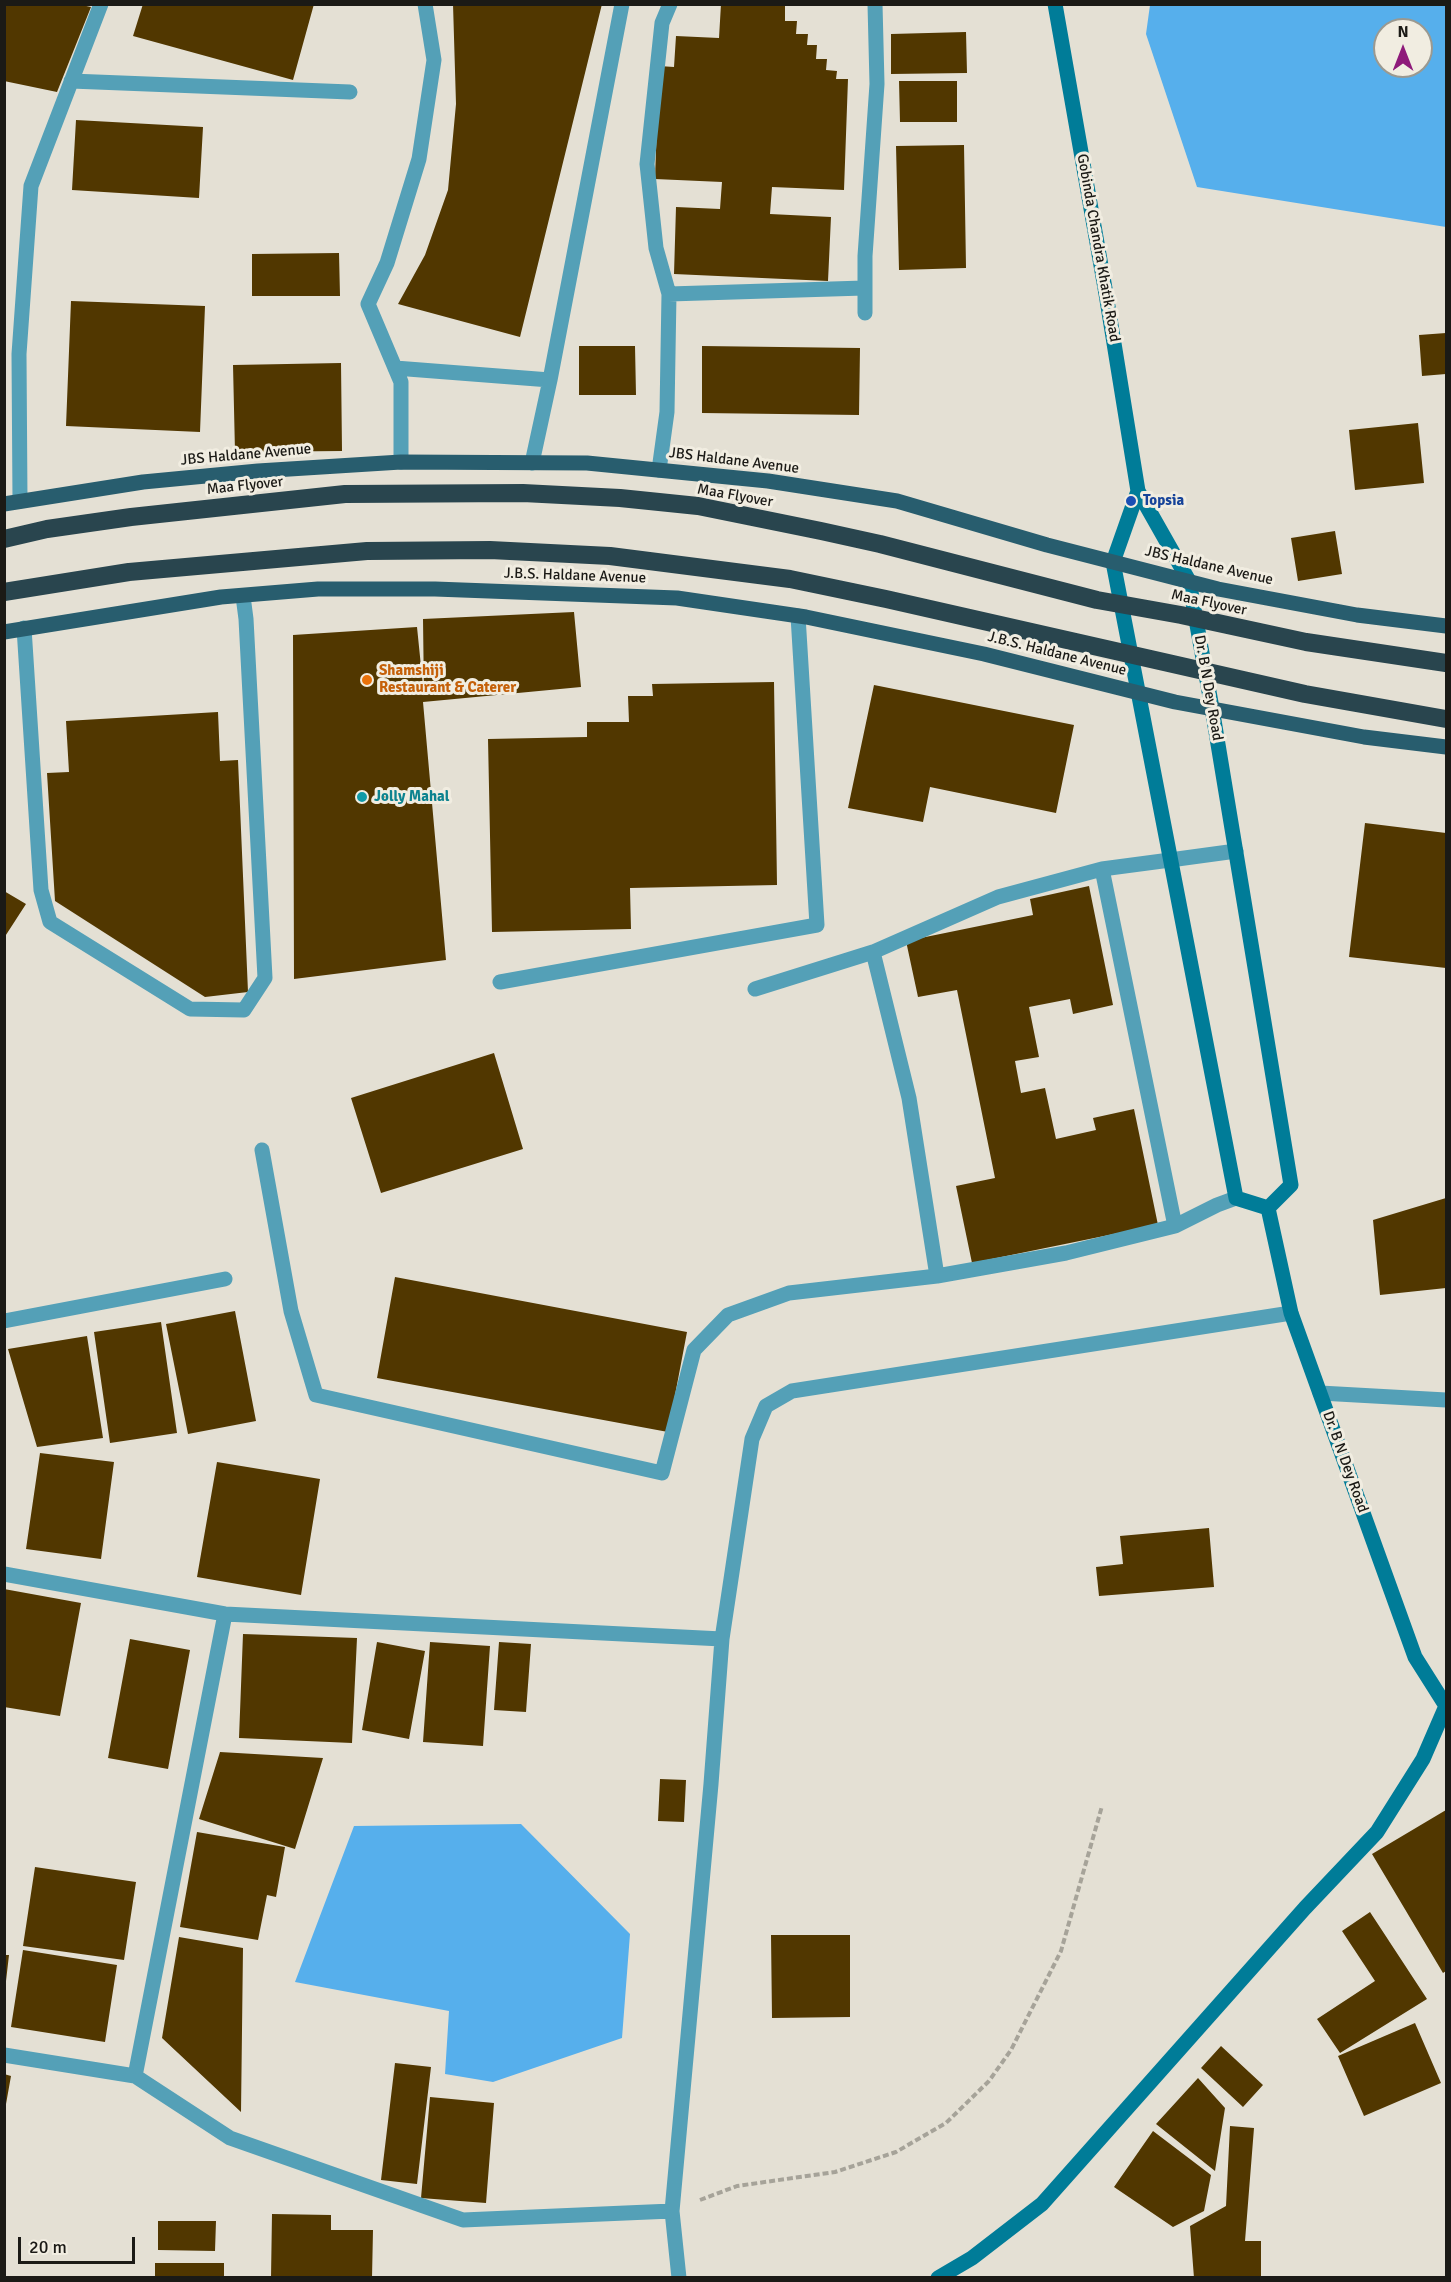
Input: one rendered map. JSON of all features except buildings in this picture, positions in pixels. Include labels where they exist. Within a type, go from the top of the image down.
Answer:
[{"type":"highway","name":"Maa Flyover","points":[[4,539],[47,529],[131,517],[345,494],[524,493],[620,498],[698,506],[880,543],[1097,600],[1181,615],[1306,642],[1446,663]]},
{"type":"highway","points":[[4,592],[129,572],[367,551],[490,550],[610,556],[801,581],[1305,694],[1446,719]]},
{"type":"main road","name":"Gobinda Chandra Khatik Road","points":[[1054,4],[1106,294],[1138,492]]},
{"type":"main road","name":"JBS Haldane Avenue","points":[[4,504],[155,481],[258,471],[401,462],[587,463],[768,481],[897,501],[1047,545],[1218,589],[1357,615],[1446,626]]},
{"type":"main road","points":[[1138,492],[1113,562],[1236,1198],[1268,1208]]},
{"type":"main road","name":"Dr. B N Dey Road","points":[[1138,492],[1189,581],[1291,1185],[1268,1208],[1291,1313],[1415,1657],[1446,1706]]},
{"type":"main road","name":"J.B.S. Haldane Avenue","points":[[4,632],[221,597],[318,589],[435,589],[677,598],[798,616],[984,654],[1137,692]]},
{"type":"main road","points":[[1137,692],[1364,737],[1446,747]]},
{"type":"main road","points":[[938,2277],[972,2258],[1042,2204],[1305,1908],[1377,1832],[1423,1759],[1446,1706]]},
{"type":"street","points":[[20,501],[19,354],[31,186],[101,4]]},
{"type":"street","points":[[401,462],[401,382],[368,304],[387,263],[419,159],[434,60],[425,4]]},
{"type":"street","points":[[532,463],[622,4]]},
{"type":"street","points":[[659,470],[667,412],[669,294],[656,248],[647,164],[662,23],[670,4]]},
{"type":"street","points":[[865,313],[864,288],[877,84],[875,4]]},
{"type":"street","points":[[71,81],[350,92]]},
{"type":"street","points":[[669,294],[864,288]]},
{"type":"street","points":[[395,368],[550,380]]},
{"type":"street","points":[[24,628],[41,890],[50,922],[190,1009],[244,1010],[265,978],[243,596]]},
{"type":"street","points":[[500,982],[817,925],[798,616]]},
{"type":"street","points":[[755,989],[873,952],[998,897],[1101,869],[1236,851]]},
{"type":"street","points":[[1101,869],[1175,1226]]},
{"type":"street","points":[[873,952],[909,1098],[937,1276]]},
{"type":"street","points":[[262,1150],[291,1311],[316,1395],[662,1473],[694,1350],[728,1315],[789,1293],[937,1276],[1066,1253],[1175,1226],[1236,1198]]},
{"type":"street","points":[[4,1321],[225,1279]]},
{"type":"street","points":[[680,2277],[672,2211],[722,1639],[752,1439],[766,1406],[792,1391],[1291,1313]]},
{"type":"street","points":[[1320,1393],[1446,1400]]},
{"type":"street","points":[[4,1574],[225,1614],[722,1639]]},
{"type":"street","points":[[135,2076],[225,1614]]},
{"type":"street","points":[[4,2055],[135,2076],[230,2138],[463,2220],[672,2211]]},
{"type":"path","points":[[672,2211],[737,2186],[834,2172],[896,2152],[946,2123],[989,2081],[1011,2050],[1061,1951],[1102,1806]]},
{"type":"water","points":[[1150,5],[1446,5],[1446,227],[1197,187],[1146,34]]},
{"type":"water","points":[[521,1824],[630,1934],[622,2038],[493,2082],[445,2074],[449,2011],[295,1982],[354,1826]]},
{"type":"place","name":"Topsia","points":[[1131,501]]},
{"type":"place","name":"Shamshiji Restaurant & Caterer","points":[[367,680]]},
{"type":"place","name":"Jolly Mahal","points":[[362,797]]}]
